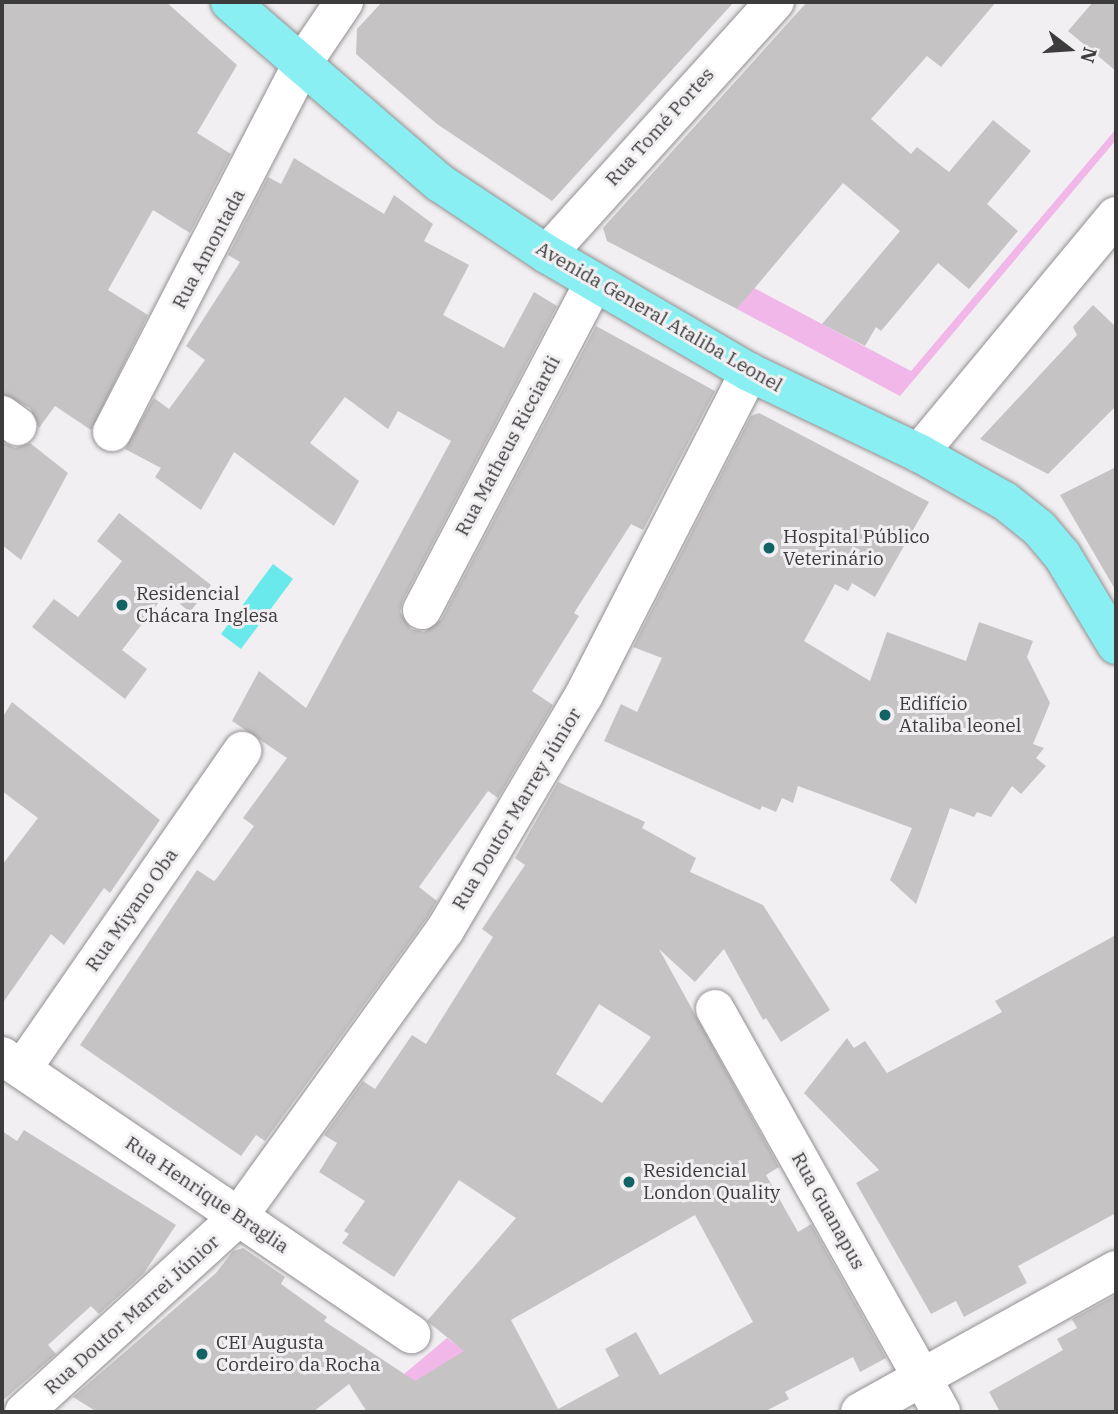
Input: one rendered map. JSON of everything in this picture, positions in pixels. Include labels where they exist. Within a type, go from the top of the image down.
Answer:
[{"type":"main road","name":"Avenida General Ataliba Leonel","points":[[230,2],[440,183],[547,254],[749,372],[919,453],[1006,501],[1039,528],[1062,555],[1116,645]]},
{"type":"street","name":"Rua Amontada","points":[[113,432],[302,64],[344,2]]},
{"type":"street","name":"Rua Tomé Portes","points":[[547,254],[775,2]]},
{"type":"street","points":[[919,453],[1116,216]]},
{"type":"street","name":"Rua Matheus Ricciardi","points":[[422,610],[594,282]]},
{"type":"street","name":"Rua Doutor Marrey Júnior","points":[[239,1217],[445,930],[507,829],[584,695],[749,372]]},
{"type":"street","name":"Rua Miyano Oba","points":[[12,1062],[242,751]]},
{"type":"street","name":"Rua Guanapus","points":[[715,1009],[941,1412]]},
{"type":"street","name":"Rua Henrique Braglia","points":[[12,1062],[411,1334]]},
{"type":"street","name":"Rua Doutor Marrei Júnior","points":[[24,1412],[239,1217]]},
{"type":"street","points":[[860,1412],[1116,1270]]},
{"type":"shaded area","points":[[1116,129],[1116,140],[900,396],[737,309],[754,288],[911,371]]},
{"type":"shaded area","points":[[447,1338],[465,1351],[411,1384],[404,1374]]},
{"type":"water","points":[[273,564],[293,579],[241,649],[221,634]]},
{"type":"building","points":[[2,2],[166,2],[237,65],[197,133],[231,154],[190,233],[153,210],[108,290],[148,315],[91,430],[55,406],[39,428],[30,408],[2,394]]},
{"type":"building","points":[[382,2],[734,2],[552,201],[437,124],[356,54],[357,29]]},
{"type":"building","points":[[807,2],[996,2],[941,67],[927,56],[871,119],[911,154],[917,147],[949,172],[993,120],[1031,151],[987,204],[1018,231],[969,289],[938,263],[881,331],[876,327],[865,346],[822,324],[900,231],[843,183],[737,309],[607,241],[603,228]]},
{"type":"building","points":[[1093,2],[1116,2],[1116,71],[1068,31]]},
{"type":"building","points":[[294,158],[384,214],[394,195],[433,224],[424,241],[469,265],[443,315],[504,348],[534,292],[557,306],[403,600],[400,612],[411,629],[424,632],[441,620],[596,326],[715,391],[643,530],[631,524],[574,613],[579,616],[532,691],[553,705],[498,798],[488,791],[419,887],[437,901],[427,918],[265,1141],[256,1135],[241,1156],[80,1045],[197,870],[214,881],[217,878],[254,826],[243,818],[287,758],[232,721],[259,671],[306,708],[451,441],[398,411],[388,429],[345,397],[310,443],[359,481],[334,526],[234,452],[201,510],[155,477],[161,468],[125,449],[154,398],[169,409],[205,360],[186,346],[240,262],[228,255],[268,177],[281,184]]},
{"type":"building","points":[[1093,305],[1116,327],[1116,406],[1048,474],[980,439],[1077,335],[1073,327]]},
{"type":"building","points":[[759,413],[929,502],[875,597],[852,583],[848,591],[835,584],[804,641],[870,681],[887,632],[966,661],[979,622],[1033,641],[1027,657],[1050,703],[1033,744],[1044,748],[1036,758],[1046,766],[1021,794],[1012,786],[991,817],[977,812],[974,817],[950,808],[916,904],[890,880],[912,828],[798,786],[793,803],[782,798],[776,812],[762,806],[760,810],[604,741],[621,704],[637,712],[662,658],[633,647],[751,416]]},
{"type":"building","points":[[2,442],[15,448],[30,443],[68,473],[21,560],[2,545]]},
{"type":"building","points":[[1116,467],[1116,591],[1060,495]]},
{"type":"building","name":"Residencial Chácara Inglesa","points":[[119,513],[211,585],[190,612],[166,593],[122,650],[147,669],[125,699],[32,627],[54,599],[78,617],[122,561],[97,541]]},
{"type":"building","points":[[12,702],[160,820],[110,893],[104,888],[64,945],[51,934],[2,1004],[2,865],[38,818],[2,791],[2,718]]},
{"type":"building","points":[[558,782],[645,822],[642,828],[696,858],[690,872],[763,905],[830,1010],[781,1042],[766,1018],[763,1020],[724,949],[695,982],[659,949],[779,1167],[766,1175],[798,1232],[811,1224],[886,1358],[860,1372],[853,1357],[785,1392],[789,1399],[764,1412],[367,1412],[349,1384],[313,1412],[97,1412],[73,1397],[216,1273],[233,1251],[243,1248],[285,1277],[281,1284],[327,1317],[324,1321],[415,1381],[464,1351],[427,1321],[516,1218],[459,1180],[394,1277],[342,1243],[349,1234],[344,1231],[365,1201],[319,1172],[337,1143],[324,1135],[363,1081],[375,1089],[412,1035],[426,1044],[493,937],[482,929],[525,865],[515,858]],"holes":[[[599,1004],[651,1037],[602,1103],[556,1074]],[[695,1215],[753,1322],[660,1375],[636,1332],[605,1349],[619,1376],[558,1409],[511,1320]]]},
{"type":"building","points":[[1116,935],[1116,1213],[1018,1266],[1027,1283],[964,1317],[956,1301],[931,1314],[856,1183],[879,1170],[804,1093],[847,1038],[854,1048],[865,1041],[887,1073],[1002,1012],[995,1001]]},
{"type":"building","points":[[24,1130],[176,1225],[144,1273],[99,1314],[91,1306],[48,1345],[56,1354],[2,1401],[2,1131],[17,1141]]},
{"type":"building","points":[[1116,1295],[1116,1412],[1000,1412],[989,1392],[1063,1350],[1057,1339],[1077,1328],[1072,1319]]},
{"type":"place","name":"Hospital Público Veterinário","points":[[769,548]]},
{"type":"place","name":"Residencial Chácara Inglesa","points":[[122,605]]},
{"type":"place","name":"Edifício Ataliba leonel","points":[[885,715]]},
{"type":"place","name":"Residencial London Quality","points":[[629,1182]]},
{"type":"place","name":"CEI Augusta Cordeiro da Rocha","points":[[202,1354]]}]
